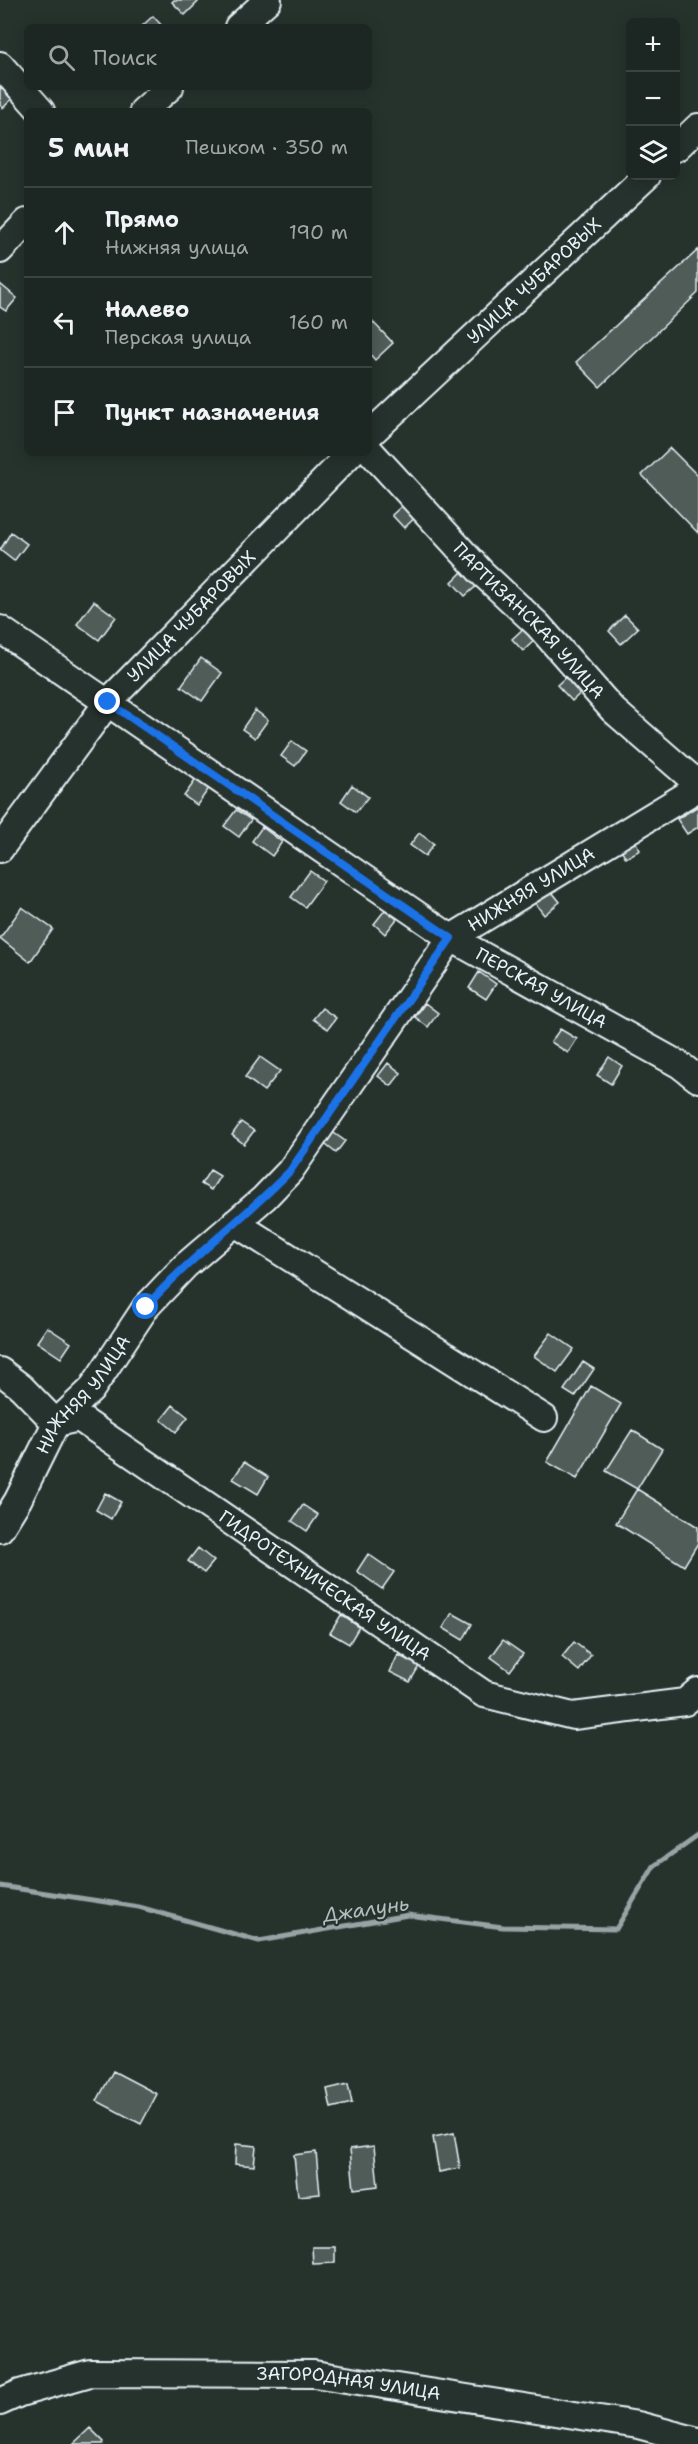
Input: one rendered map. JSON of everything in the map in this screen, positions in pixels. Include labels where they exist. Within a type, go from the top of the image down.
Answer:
[{"type":"street","points":[[241,24],[268,0]]},
{"type":"street","points":[[0,65],[38,108]]},
{"type":"street","points":[[146,108],[167,90]]},
{"type":"street","points":[[680,143],[698,127]]},
{"type":"street","name":"УЛИЦА ЧУБАРОВЫХ","points":[[372,432],[642,180]]},
{"type":"street","points":[[0,250],[24,225]]},
{"type":"street","name":"ПАРТИЗАНСКАЯ УЛИЦА","points":[[372,453],[483,573],[538,625],[613,710],[698,786]]},
{"type":"street","name":"УЛИЦА ЧУБАРОВЫХ","points":[[0,849],[108,702],[348,456]]},
{"type":"street","name":"ПЕРСКАЯ УЛИЦА","points":[[0,629],[451,938],[680,1065],[698,1079]]},
{"type":"street","name":"НИЖНЯЯ УЛИЦА","points":[[0,1529],[18,1500],[56,1423],[91,1390],[146,1307],[166,1285],[264,1198],[290,1171],[451,938],[698,786]]},
{"type":"street","points":[[235,1223],[544,1418]]},
{"type":"street","points":[[0,1371],[21,1387],[56,1423]]},
{"type":"street","name":"ГИДРОТЕХНИЧЕСКАЯ УЛИЦА","points":[[56,1423],[79,1418],[484,1694],[573,1716],[691,1697]]},
{"type":"street","name":"ЗАГОРОДНАЯ УЛИЦА","points":[[0,2402],[20,2393],[90,2373],[314,2374],[638,2425],[698,2441]]},
{"type":"building","points":[[174,0],[196,0],[198,2],[185,15],[172,2]]},
{"type":"building","points":[[153,16],[160,24],[144,24]]},
{"type":"building","points":[[0,82],[15,96],[3,108],[0,105]]},
{"type":"building","points":[[698,250],[698,293],[600,387],[576,362]]},
{"type":"building","points":[[0,284],[17,298],[6,311],[0,307]]},
{"type":"building","points":[[372,321],[393,343],[375,360],[372,356]]},
{"type":"building","points":[[670,448],[698,476],[698,533],[642,475]]},
{"type":"building","points":[[407,501],[419,514],[404,528],[392,515]]},
{"type":"building","points":[[11,532],[27,544],[14,561],[0,550]]},
{"type":"building","points":[[466,568],[480,583],[465,596],[452,582]]},
{"type":"building","points":[[94,601],[116,617],[99,640],[77,624]]},
{"type":"building","points":[[625,615],[638,628],[621,644],[609,631]]},
{"type":"building","points":[[526,626],[537,638],[523,651],[512,639]]},
{"type":"building","points":[[201,658],[222,673],[202,701],[181,686]]},
{"type":"building","points":[[570,673],[585,689],[572,701],[557,685]]},
{"type":"building","points":[[255,710],[268,720],[255,738],[242,729]]},
{"type":"building","points":[[292,741],[306,751],[295,766],[281,756]]},
{"type":"building","points":[[197,778],[210,787],[197,805],[184,796]]},
{"type":"building","points":[[352,785],[368,797],[356,812],[341,801]]},
{"type":"building","points":[[698,806],[698,827],[687,834],[677,819]]},
{"type":"building","points":[[236,810],[251,820],[239,837],[224,826]]},
{"type":"building","points":[[262,827],[282,842],[272,856],[252,841]]},
{"type":"building","points":[[419,833],[434,844],[425,856],[410,845]]},
{"type":"building","points":[[635,841],[640,850],[626,858],[621,849]]},
{"type":"building","points":[[310,871],[324,881],[305,907],[291,897]]},
{"type":"building","points":[[548,887],[560,902],[544,915],[532,899]]},
{"type":"building","points":[[22,907],[53,929],[30,962],[0,938]]},
{"type":"building","points":[[385,910],[397,919],[385,934],[374,924]]},
{"type":"building","points":[[479,972],[496,984],[486,999],[469,988]]},
{"type":"building","points":[[425,1003],[438,1013],[428,1027],[415,1017]]},
{"type":"building","points":[[322,1008],[336,1018],[328,1029],[313,1019]]},
{"type":"building","points":[[560,1029],[577,1039],[568,1053],[551,1042]]},
{"type":"building","points":[[260,1057],[280,1071],[264,1091],[245,1077]]},
{"type":"building","points":[[609,1057],[622,1066],[611,1084],[597,1075]]},
{"type":"building","points":[[388,1063],[401,1073],[391,1086],[378,1076]]},
{"type":"building","points":[[241,1122],[254,1131],[244,1144],[232,1135]]},
{"type":"building","points":[[331,1131],[345,1141],[336,1153],[322,1142]]},
{"type":"building","points":[[210,1170],[220,1176],[211,1190],[201,1184]]},
{"type":"building","points":[[47,1327],[71,1343],[61,1358],[37,1342]]},
{"type":"building","points":[[551,1333],[574,1349],[557,1372],[534,1356]]},
{"type":"building","points":[[583,1362],[594,1369],[575,1397],[564,1390]]},
{"type":"building","points":[[591,1386],[621,1404],[577,1479],[547,1462]]},
{"type":"building","points":[[173,1405],[188,1417],[176,1432],[161,1420]]},
{"type":"building","points":[[632,1430],[662,1449],[637,1489],[606,1471]]},
{"type":"building","points":[[244,1462],[268,1477],[258,1494],[233,1479]]},
{"type":"building","points":[[637,1489],[698,1527],[698,1543],[684,1566],[616,1523]]},
{"type":"building","points":[[105,1493],[121,1502],[111,1519],[96,1510]]},
{"type":"building","points":[[303,1505],[318,1515],[307,1531],[292,1521]]},
{"type":"building","points":[[198,1548],[214,1561],[204,1573],[188,1561]]},
{"type":"building","points":[[368,1554],[394,1572],[382,1589],[357,1571]]},
{"type":"building","points":[[452,1613],[472,1624],[463,1640],[443,1628]]},
{"type":"building","points":[[341,1615],[359,1627],[349,1644],[330,1633]]},
{"type":"building","points":[[503,1640],[523,1654],[510,1671],[491,1657]]},
{"type":"building","points":[[574,1642],[591,1655],[579,1671],[562,1657]]},
{"type":"building","points":[[398,1655],[419,1666],[410,1682],[390,1672]]},
{"type":"building","points":[[113,2071],[157,2094],[141,2124],[97,2101]]},
{"type":"building","points":[[348,2084],[352,2103],[331,2108],[327,2089]]},
{"type":"building","points":[[454,2133],[460,2168],[439,2172],[433,2137]]},
{"type":"building","points":[[236,2144],[256,2146],[254,2166],[235,2164]]},
{"type":"building","points":[[374,2146],[378,2186],[354,2189],[350,2149]]},
{"type":"building","points":[[316,2152],[320,2194],[298,2196],[294,2155]]},
{"type":"building","points":[[312,2247],[335,2247],[335,2263],[313,2264]]},
{"type":"building","points":[[90,2428],[104,2442],[103,2444],[73,2444]]},
{"type":"waterway","name":"Джалунь","points":[[0,1886],[139,1907],[259,1941],[408,1915],[503,1927],[616,1929],[654,1866],[698,1835]]},
{"type":"route","points":[[108,702],[451,938],[290,1171],[264,1198],[185,1266],[146,1307]]}]
